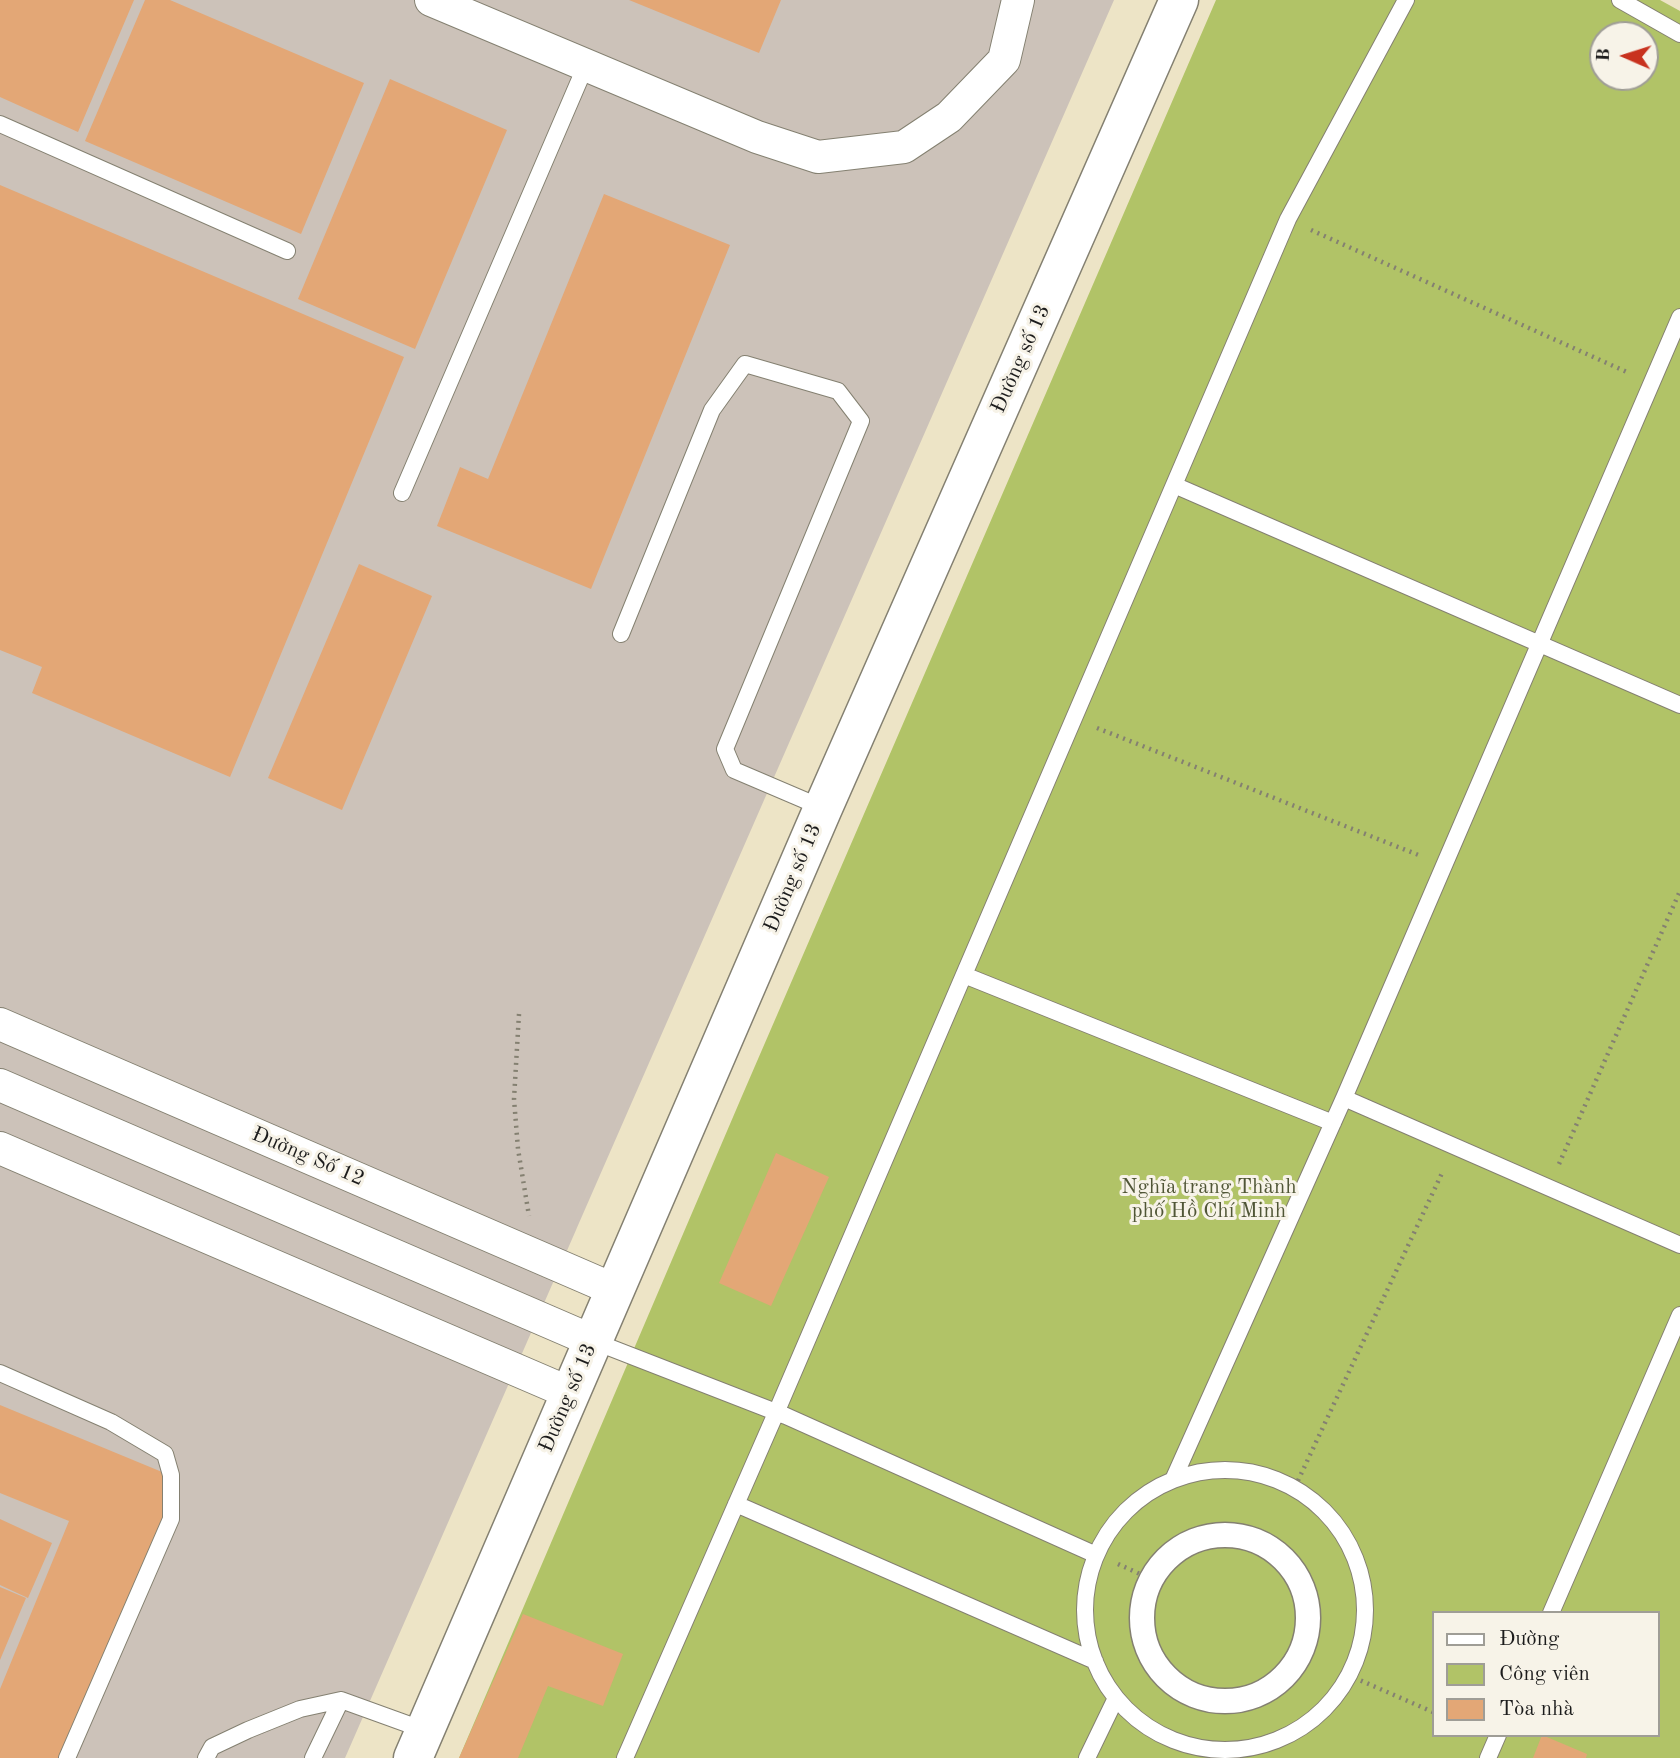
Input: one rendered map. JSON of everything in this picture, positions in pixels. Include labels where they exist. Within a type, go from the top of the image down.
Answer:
[{"type":"street","points":[[432,0],[757,137],[818,158],[904,147],[949,117],[1004,60],[1018,0]]},
{"type":"street","name":"Đường số 13","points":[[418,1744],[824,808],[1179,0]]},
{"type":"street","name":"Đường Số 12","points":[[0,1024],[615,1290]]},
{"type":"street","points":[[0,1085],[593,1341]]},
{"type":"street","points":[[0,1148],[570,1393]]},
{"type":"street","points":[[1222,1534],[1248,1537],[1272,1548],[1290,1566],[1297,1578],[1303,1590],[1308,1615],[1304,1644],[1291,1670],[1269,1689],[1242,1701],[1213,1702],[1186,1693],[1163,1675],[1148,1651],[1142,1623],[1144,1596],[1151,1579],[1173,1553],[1196,1539],[1222,1534]]},
{"type":"lane","points":[[625,1758],[776,1413],[1288,219],[1406,0]]},
{"type":"lane","points":[[1620,0],[1680,34]]},
{"type":"lane","points":[[402,494],[586,65]]},
{"type":"lane","points":[[0,124],[287,251]]},
{"type":"lane","points":[[1173,1480],[1344,1098],[1680,317]]},
{"type":"lane","points":[[621,634],[712,410],[745,364],[838,391],[861,421],[725,749],[734,771],[824,808]]},
{"type":"lane","points":[[1174,485],[1680,705]]},
{"type":"lane","points":[[964,975],[1333,1123]]},
{"type":"lane","points":[[1344,1098],[1680,1245]]},
{"type":"lane","points":[[1552,1611],[1680,1315]]},
{"type":"lane","points":[[593,1341],[776,1413],[1094,1554]]},
{"type":"lane","points":[[0,1373],[111,1422],[165,1454],[171,1475],[171,1519],[67,1758]]},
{"type":"lane","points":[[1202,1470],[1250,1471],[1295,1487],[1332,1518],[1357,1560],[1366,1607],[1359,1656],[1336,1698],[1303,1728],[1262,1747],[1218,1753],[1175,1743],[1136,1721],[1106,1687],[1088,1646],[1084,1602],[1094,1554],[1119,1517],[1156,1486],[1202,1470]]},
{"type":"lane","points":[[736,1504],[1095,1661]]},
{"type":"lane","points":[[1087,1758],[1116,1698]]},
{"type":"lane","points":[[206,1758],[212,1747],[248,1730],[300,1709],[341,1700],[418,1744]]},
{"type":"lane","points":[[313,1758],[341,1700]]},
{"type":"lane","points":[[1488,1758],[1497,1737]]},
{"type":"path","points":[[1288,219],[1652,383]]},
{"type":"path","points":[[1073,719],[1444,865]]},
{"type":"path","points":[[1549,1187],[1680,891]]},
{"type":"path","points":[[519,1014],[514,1099],[518,1149],[531,1229]]},
{"type":"path","points":[[1295,1487],[1455,1146]]},
{"type":"path","points":[[1094,1554],[1151,1579]]},
{"type":"path","points":[[1348,1675],[1432,1712]]},
{"type":"shaded area","points":[[0,0],[1114,0],[345,1758],[0,1758]]},
{"type":"green space","name":"Nghĩa trang Thành phố Hồ Chí Minh","points":[[1216,0],[1660,0],[1680,11],[1680,1758],[459,1758]]},
{"type":"building","points":[[0,0],[134,0],[78,132],[0,97]]},
{"type":"building","points":[[145,0],[170,0],[364,83],[301,234],[85,141]]},
{"type":"building","points":[[629,0],[781,0],[759,53]]},
{"type":"building","points":[[390,79],[507,130],[415,349],[298,299]]},
{"type":"building","points":[[0,185],[404,357],[230,777],[32,693],[42,667],[0,650]]},
{"type":"building","points":[[604,194],[730,245],[591,589],[437,526],[460,467],[488,479]]},
{"type":"building","points":[[359,564],[432,596],[342,810],[268,778]]},
{"type":"building","points":[[776,1153],[829,1177],[771,1306],[719,1283]]},
{"type":"building","points":[[0,1405],[179,1479],[65,1758],[0,1758],[0,1689],[69,1521],[0,1493]]},
{"type":"building","points":[[0,1519],[52,1543],[28,1598],[0,1585]]},
{"type":"building","points":[[0,1587],[26,1598],[0,1660]]},
{"type":"building","points":[[523,1614],[623,1654],[603,1706],[548,1686],[518,1758],[459,1758]]},
{"type":"building","points":[[1541,1737],[1587,1754],[1586,1758],[1533,1758]]}]
